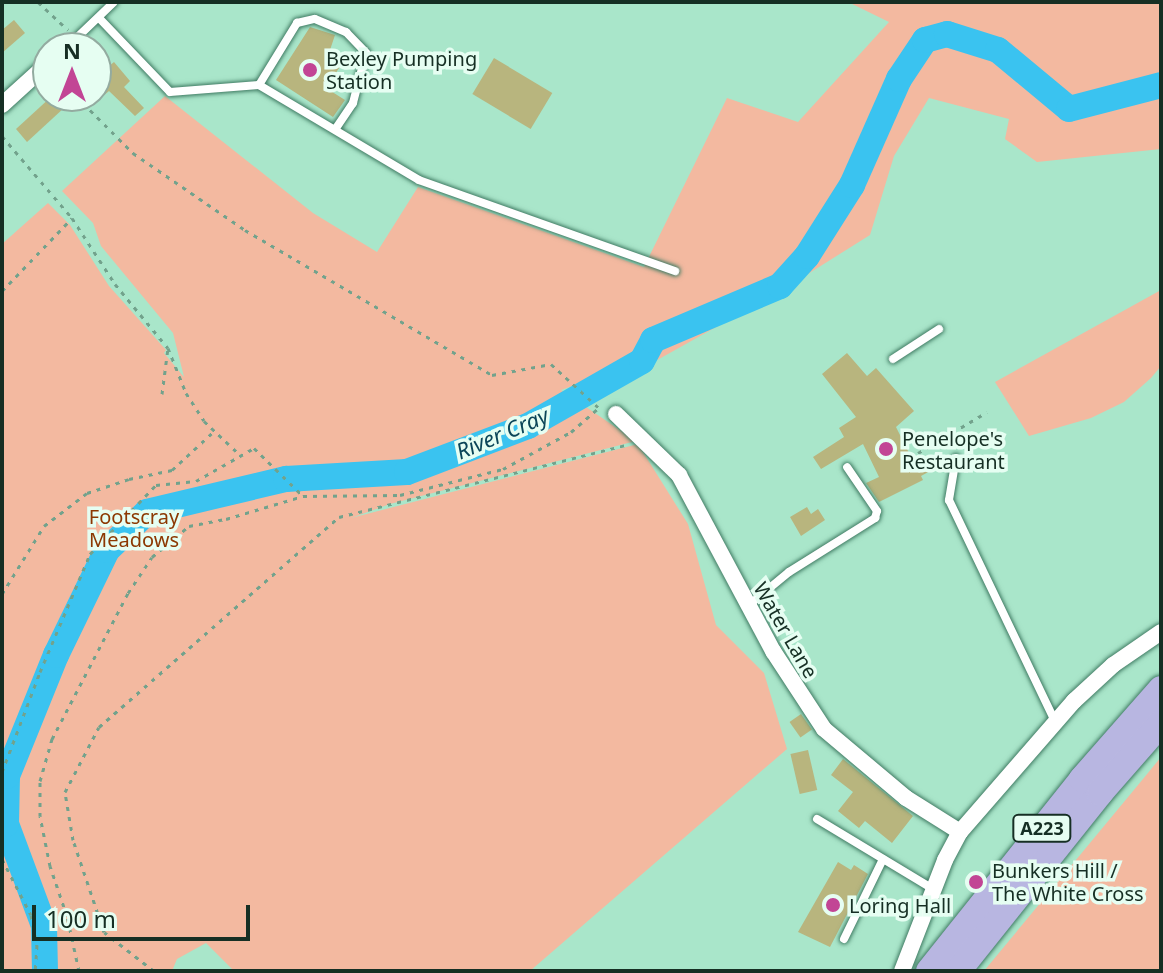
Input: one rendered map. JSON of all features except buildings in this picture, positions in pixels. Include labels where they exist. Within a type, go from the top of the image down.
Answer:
[{"type":"main road","name":"A223","points":[[929,971],[1082,779],[1161,689]]},
{"type":"main road","name":"A223","points":[[958,971],[1100,793],[1161,723]]},
{"type":"street","points":[[2,105],[32,78]]},
{"type":"street","name":"Water Lane","points":[[616,414],[681,473],[773,651],[824,729],[906,798],[960,832]]},
{"type":"street","points":[[902,971],[960,832],[1055,721],[1113,665],[1161,632]]},
{"type":"lane","points":[[85,32],[114,2]]},
{"type":"lane","points":[[100,19],[170,92],[259,85],[419,180],[675,271]]},
{"type":"lane","points":[[259,85],[297,23],[315,19],[346,32],[366,53],[353,103],[335,130]]},
{"type":"lane","points":[[893,359],[939,329]]},
{"type":"lane","points":[[956,458],[949,500],[1055,721]]},
{"type":"lane","points":[[749,605],[789,572],[875,518],[877,511],[847,467]]},
{"type":"lane","points":[[817,819],[934,890]]},
{"type":"lane","points":[[844,939],[883,859]]},
{"type":"path","points":[[38,2],[69,32]]},
{"type":"path","points":[[79,971],[40,816],[40,781],[52,739],[128,593],[152,557],[173,536],[189,526],[226,519],[301,494],[400,495],[467,480],[517,462],[571,432],[599,408],[551,364],[492,375],[245,230],[133,153],[92,112]]},
{"type":"path","points":[[2,136],[72,218],[115,284],[168,348],[186,393],[213,432],[240,455]]},
{"type":"path","points":[[2,291],[72,218]]},
{"type":"path","points":[[162,394],[168,348]]},
{"type":"path","points":[[921,458],[918,453],[987,412]]},
{"type":"path","points":[[2,594],[44,526],[87,493],[129,479],[172,470],[213,432]]},
{"type":"path","points":[[154,971],[104,932],[73,840],[65,792],[99,727],[339,517],[646,440]]},
{"type":"path","points":[[2,772],[34,685],[90,554],[156,485],[196,481],[254,448],[301,494]]},
{"type":"path","points":[[2,859],[31,915],[37,945],[35,971]]},
{"type":"green space","name":"Footscray Meadows","points":[[848,2],[1161,2],[1161,149],[1037,162],[1005,139],[1009,119],[929,98],[894,156],[870,235],[784,289],[593,396],[596,378],[561,390],[636,441],[390,504],[351,518],[638,444],[688,524],[716,625],[764,673],[787,749],[530,971],[234,971],[206,943],[177,959],[172,971],[2,971],[2,244],[48,203],[70,225],[109,286],[166,350],[164,353],[184,377],[173,333],[101,246],[93,223],[62,191],[165,96],[313,213],[377,252],[418,187],[644,267],[727,98],[798,122],[889,22]]},
{"type":"green space","points":[[1161,290],[1161,366],[1151,378],[1124,402],[1091,418],[1029,436],[995,382]]},
{"type":"green space","points":[[1161,757],[1161,971],[984,971],[1143,779]]},
{"type":"waterway","name":"River Cray","points":[[45,971],[44,926],[6,824],[7,776],[56,655],[107,550],[147,512],[286,479],[407,472],[528,426],[642,361],[653,340],[780,286],[807,256],[852,185],[899,79],[925,40],[947,34],[998,50],[1069,109],[1161,85]]},
{"type":"place","name":"Bexley Pumping Station","points":[[310,70]]},
{"type":"place","name":"Penelope's Restaurant","points":[[886,449]]},
{"type":"place","name":"Bunkers Hill / The White Cross","points":[[976,882]]},
{"type":"place","name":"Loring Hall","points":[[833,905]]}]
